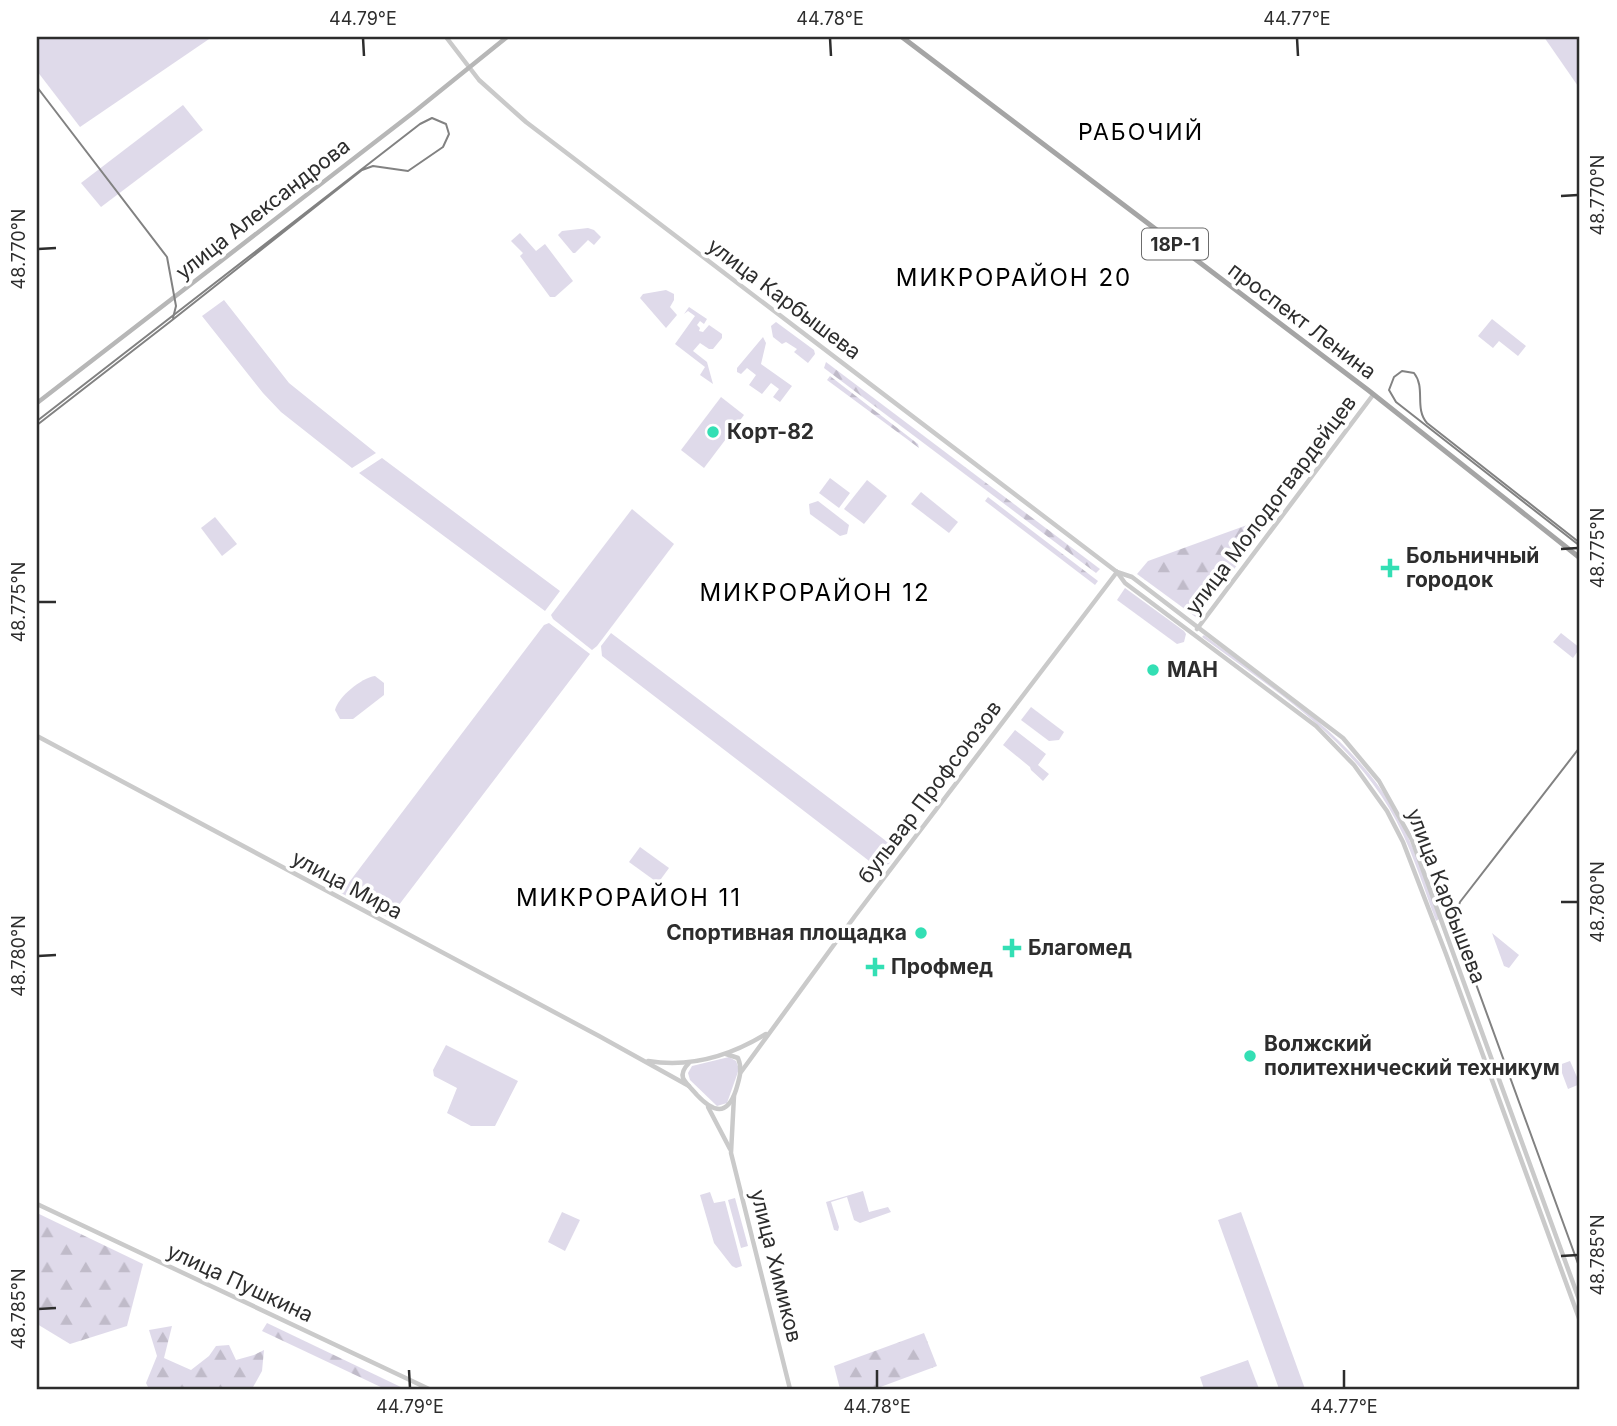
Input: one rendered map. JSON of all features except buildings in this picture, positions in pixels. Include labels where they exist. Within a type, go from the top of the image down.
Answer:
[{"type":"main road","name":"улица Александрова","points":[[37,403],[508,37]]},
{"type":"main road","name":"проспект Ленина","points":[[902,37],[1373,395],[1580,558]]},
{"type":"street","name":"улица Карбышева","points":[[446,37],[468,68],[506,106],[1117,572],[1125,583],[1316,726],[1354,765],[1387,811],[1403,842],[1446,952],[1580,1321]]},
{"type":"street","name":"улица Молодогвардейцев","points":[[1193,634],[1373,395]]},
{"type":"street","name":"улица Карбышева","points":[[1117,572],[1132,577],[1343,738],[1394,805],[1420,862],[1580,1302]]},
{"type":"street","name":"бульвар Профсоюзов","points":[[741,1072],[1117,572]]},
{"type":"street","points":[[1108,585],[1125,583]]},
{"type":"street","name":"улица Мира","points":[[37,736],[689,1086]]},
{"type":"street","name":"бульвар Профсоюзов","points":[[726,1054],[769,1032]]},
{"type":"street","points":[[726,1054],[738,1058],[741,1072],[734,1096],[727,1106],[714,1110],[689,1086],[683,1078],[683,1071],[689,1063],[726,1054]]},
{"type":"street","name":"улица Мира","points":[[644,1060],[666,1064],[689,1063]]},
{"type":"street","name":"улица Химиков","points":[[731,1150],[734,1096]]},
{"type":"street","name":"улица Химиков","points":[[705,1104],[731,1150],[790,1389]]},
{"type":"street","name":"улица Пушкина","points":[[37,1204],[429,1389]]},
{"type":"green space","points":[[37,37],[212,37],[80,127],[37,71]]},
{"type":"green space","points":[[1544,37],[1580,37],[1580,89]]},
{"type":"green space","points":[[183,105],[203,130],[101,207],[81,183]]},
{"type":"green space","points":[[588,228],[601,237],[594,245],[588,240],[575,253],[558,235],[562,231]]},
{"type":"green space","points":[[520,233],[536,251],[545,244],[573,281],[555,297],[550,297],[520,256],[523,253],[511,241]]},
{"type":"green space","points":[[666,290],[674,294],[670,307],[677,315],[666,328],[640,298],[643,294]]},
{"type":"green space","points":[[224,300],[289,383],[376,453],[352,468],[281,412],[202,316]]},
{"type":"green space","points":[[689,307],[707,319],[704,324],[700,321],[697,325],[699,331],[703,332],[709,325],[722,334],[713,349],[700,343],[693,351],[707,362],[713,384],[700,375],[705,367],[675,344],[695,316],[688,311],[684,314]]},
{"type":"green space","points":[[1492,319],[1526,346],[1518,356],[1499,341],[1493,348],[1478,336]]},
{"type":"green space","points":[[776,322],[814,350],[815,354],[808,363],[794,352],[797,349],[786,342],[782,344],[773,337],[771,326]]},
{"type":"green space","points":[[763,337],[766,343],[761,364],[792,386],[780,402],[773,397],[779,389],[771,383],[762,394],[749,385],[756,375],[747,368],[741,374],[737,372],[737,368]]},
{"type":"green space","points":[[826,362],[1100,569],[1096,573],[824,368]]},
{"type":"green space","points":[[830,376],[918,444],[919,448],[827,380]]},
{"type":"green space","name":"Корт-82","points":[[721,397],[744,415],[704,468],[681,450]]},
{"type":"green space","points":[[382,458],[560,591],[545,611],[359,473]]},
{"type":"green space","points":[[830,478],[850,493],[839,508],[819,493]]},
{"type":"green space","points":[[867,480],[887,496],[864,524],[844,509]]},
{"type":"green space","points":[[921,492],[958,522],[949,533],[911,504]]},
{"type":"green space","points":[[988,497],[1098,581],[1095,585],[985,501]]},
{"type":"green space","points":[[818,501],[849,525],[847,534],[840,536],[810,514],[809,504]]},
{"type":"green space","points":[[632,509],[674,544],[592,650],[551,615]]},
{"type":"green space","points":[[1275,515],[1197,618],[1137,574],[1148,561]]},
{"type":"green space","points":[[215,517],[237,544],[222,556],[201,528]]},
{"type":"green space","points":[[1125,588],[1184,631],[1184,642],[1177,644],[1117,600]]},
{"type":"green space","points":[[549,623],[590,654],[389,918],[341,893],[544,625]]},
{"type":"green space","points":[[611,633],[898,850],[889,864],[877,867],[602,656],[601,646]]},
{"type":"green space","points":[[1561,633],[1580,648],[1573,658],[1553,642]]},
{"type":"green space","points":[[1204,635],[1307,712],[1353,755],[1374,779],[1406,833],[1439,919],[1436,921],[1403,835],[1371,781],[1328,734],[1280,694],[1202,637]]},
{"type":"green space","points":[[375,676],[384,683],[384,695],[353,719],[340,719],[335,710],[345,694],[357,684]]},
{"type":"green space","points":[[1031,707],[1064,732],[1059,740],[1049,741],[1021,720]]},
{"type":"green space","points":[[1015,730],[1046,754],[1038,765],[1049,774],[1043,781],[1003,745]]},
{"type":"green space","points":[[640,847],[669,868],[658,883],[629,862]]},
{"type":"green space","points":[[1492,933],[1519,955],[1509,968],[1504,966]]},
{"type":"green space","points":[[446,1045],[518,1081],[495,1126],[471,1126],[447,1113],[457,1088],[434,1076],[433,1070]]},
{"type":"green space","points":[[729,1057],[736,1061],[739,1069],[727,1103],[717,1106],[690,1080],[688,1073],[692,1066]]},
{"type":"green space","points":[[1570,1061],[1580,1084],[1568,1089],[1559,1065]]},
{"type":"green space","points":[[863,1191],[869,1212],[888,1207],[891,1212],[860,1223],[854,1220],[847,1197],[831,1202],[839,1227],[838,1231],[834,1230],[826,1202]]},
{"type":"green space","points":[[710,1192],[714,1203],[725,1201],[742,1266],[732,1266],[714,1243],[700,1195]]},
{"type":"green space","points":[[735,1198],[748,1246],[741,1248],[728,1200]]},
{"type":"green space","points":[[562,1212],[580,1220],[565,1251],[548,1242]]},
{"type":"green space","points":[[1241,1212],[1305,1389],[1279,1389],[1218,1220]]},
{"type":"green space","points":[[37,1213],[143,1264],[127,1326],[70,1344],[37,1324]]},
{"type":"green space","points":[[267,1323],[405,1389],[385,1389],[262,1331]]},
{"type":"green space","points":[[172,1326],[164,1358],[191,1370],[209,1356],[216,1346],[229,1345],[236,1360],[264,1350],[262,1371],[252,1389],[149,1389],[146,1383],[157,1356],[149,1330]]},
{"type":"green space","points":[[924,1333],[937,1366],[875,1389],[840,1389],[834,1366]]},
{"type":"green space","points":[[1248,1360],[1259,1389],[1204,1389],[1200,1377]]},
{"type":"tram line","points":[[37,87],[167,257],[176,306],[173,318]]},
{"type":"tram line","points":[[37,421],[420,124],[432,118],[446,124],[449,134],[443,147],[408,171],[373,166],[362,170],[37,425]]},
{"type":"tram line","points":[[1580,543],[1427,423],[1421,411],[1419,385],[1414,373],[1402,371],[1394,377],[1389,390],[1396,402],[1580,546]]},
{"type":"tram line","points":[[1580,747],[1460,902],[1455,917],[1457,932],[1580,1269]]},
{"type":"place","name":"Корт-82","points":[[713,432]]},
{"type":"place","name":"Больничный городок","points":[[1390,568]]},
{"type":"place","name":"МАН","points":[[1153,670]]},
{"type":"place","name":"Спортивная площадка","points":[[921,933]]},
{"type":"place","name":"Благомед","points":[[1012,948]]},
{"type":"place","name":"Профмед","points":[[875,967]]},
{"type":"place","name":"Волжский политехнический техникум","points":[[1250,1056]]},
{"type":"district","name":"РАБОЧИЙ","points":[[1141,132]]},
{"type":"district","name":"МИКРОРАЙОН 20","points":[[1014,278]]},
{"type":"district","name":"МИКРОРАЙОН 12","points":[[815,593]]},
{"type":"district","name":"МИКРОРАЙОН 11","points":[[629,898]]}]
